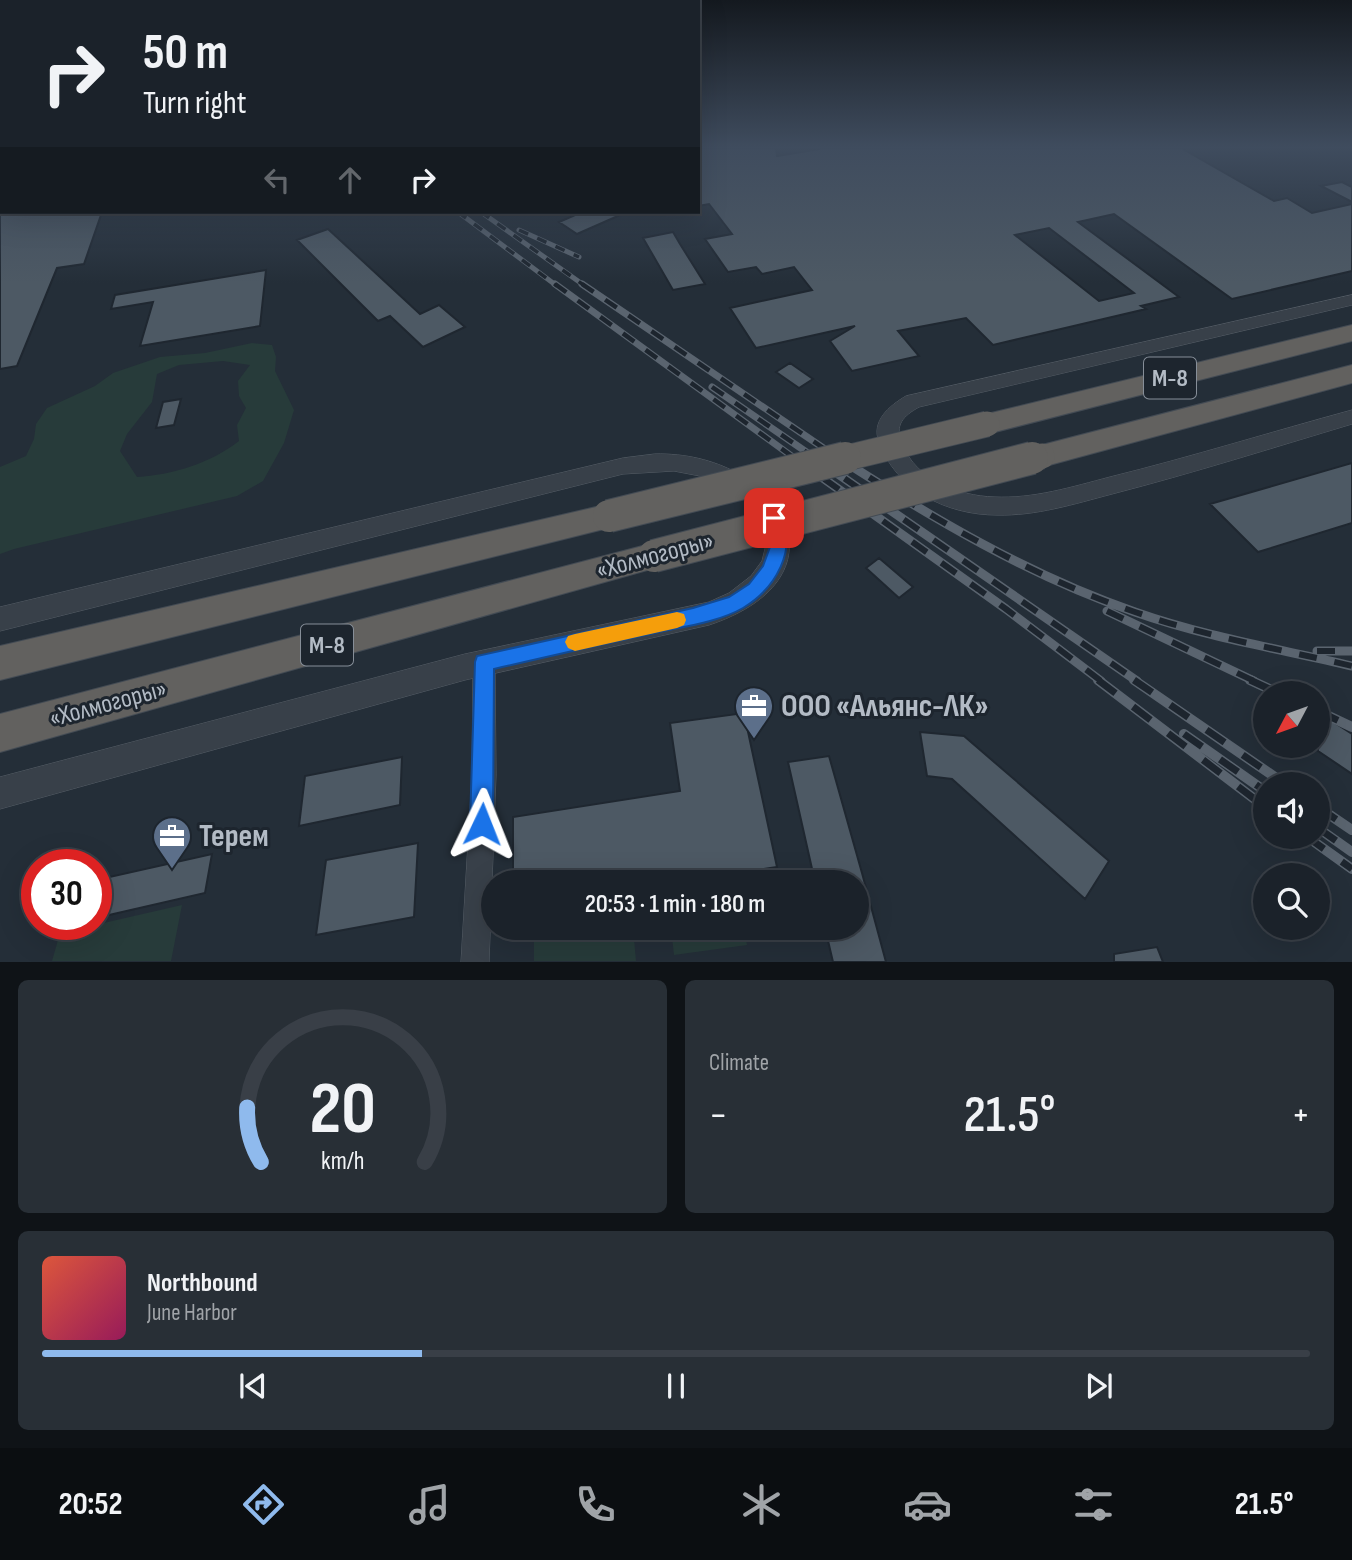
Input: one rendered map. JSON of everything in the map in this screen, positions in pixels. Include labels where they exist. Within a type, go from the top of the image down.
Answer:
[{"type":"highway","name":"«Холмогоры»","points":[[0,663],[1352,333]]},
{"type":"highway","name":"«Холмогоры»","points":[[0,733],[654,556],[1352,374]]},
{"type":"street","points":[[1352,300],[913,401],[890,419],[887,431],[890,446],[900,464],[936,492],[969,504],[1012,507],[1135,480],[1352,416]]},
{"type":"street","points":[[0,619],[609,469],[660,460],[706,469],[734,480],[764,503],[774,518],[778,547],[771,570],[755,589],[735,603],[693,616],[484,662],[0,793]]},
{"type":"street","points":[[475,961],[484,775],[484,662]]},
{"type":"green space","points":[[252,343],[272,345],[276,357],[275,371],[294,410],[284,443],[263,481],[237,496],[0,554],[0,467],[26,456],[34,439],[36,424],[47,408],[95,386],[113,373],[160,357],[205,353]],"holes":[[[223,361],[250,365],[238,381],[239,396],[246,408],[237,425],[239,441],[204,462],[164,474],[137,477],[120,451],[127,434],[152,402],[157,374],[179,365]]]},
{"type":"green space","points":[[182,905],[171,961],[52,961],[58,940],[112,940],[112,921]]},
{"type":"green space","points":[[534,940],[634,940],[636,961],[534,961]]},
{"type":"green space","points":[[672,940],[746,940],[747,945],[674,955]]},
{"type":"building","points":[[700,193],[1260,193],[1274,201],[1287,198],[1312,213],[1352,204],[1352,271],[1232,299],[1114,214],[1078,222],[1179,297],[1141,306],[1146,309],[993,345],[966,318],[898,331],[919,356],[852,371],[830,341],[855,326],[756,348],[730,308],[812,290],[794,267],[762,274],[756,267],[728,272],[705,239],[732,234],[709,204],[700,206]],"holes":[[[1049,228],[1134,293],[1099,301],[1015,235]]]},
{"type":"building","points":[[1334,193],[1352,193],[1352,202]]},
{"type":"building","points":[[0,214],[101,214],[84,264],[57,268],[17,366],[0,369]]},
{"type":"building","points":[[577,214],[622,214],[577,234],[559,222]]},
{"type":"building","points":[[328,229],[420,314],[439,305],[465,327],[423,347],[390,316],[378,321],[297,240]]},
{"type":"building","points":[[673,232],[705,284],[673,290],[643,238]]},
{"type":"building","points":[[266,270],[260,326],[140,346],[153,302],[111,309],[115,295]]},
{"type":"building","points":[[790,363],[813,379],[799,388],[776,372]]},
{"type":"building","points":[[181,399],[174,425],[156,428],[163,402]]},
{"type":"building","points":[[1352,463],[1352,523],[1258,552],[1210,504]]},
{"type":"building","points":[[879,558],[913,587],[899,598],[866,568]]},
{"type":"building","points":[[744,713],[777,867],[758,870],[513,870],[513,817],[680,791],[670,723]]},
{"type":"building","points":[[1330,720],[1352,734],[1352,774],[1328,758]]},
{"type":"building","points":[[920,732],[964,736],[1109,861],[1085,899],[952,779],[927,776]]},
{"type":"building","points":[[829,756],[861,870],[812,870],[788,762]]},
{"type":"building","points":[[402,757],[400,805],[299,826],[305,776]]},
{"type":"building","points":[[418,843],[414,917],[316,935],[326,860]]},
{"type":"building","points":[[212,854],[205,893],[112,914],[112,876]]},
{"type":"building","points":[[869,899],[886,962],[833,962],[828,940],[869,940]]},
{"type":"building","points":[[1157,947],[1163,962],[1114,962],[1114,954]]},
{"type":"railway","points":[[461,214],[557,286]]},
{"type":"railway","points":[[484,214],[585,286]]},
{"type":"railway","points":[[519,230],[579,257]]},
{"type":"railway","points":[[555,284],[797,460]]},
{"type":"railway","points":[[582,284],[841,460]]},
{"type":"railway","points":[[712,387],[818,460]]},
{"type":"railway","points":[[795,458],[1006,609],[1101,681]]},
{"type":"railway","points":[[815,458],[1137,681]]},
{"type":"railway","points":[[839,458],[982,544],[1096,598],[1189,629],[1352,666]]},
{"type":"railway","points":[[1107,611],[1254,681]]},
{"type":"railway","points":[[1317,651],[1352,651]]},
{"type":"railway","points":[[1098,680],[1253,798]]},
{"type":"railway","points":[[1134,680],[1268,772]]},
{"type":"railway","points":[[1330,717],[1352,727]]},
{"type":"railway","points":[[1184,734],[1253,783]]},
{"type":"railway","points":[[1330,815],[1352,830]]},
{"type":"railway","points":[[1330,836],[1352,852]]},
{"type":"railway","points":[[1324,849],[1352,869]]},
{"type":"slow traffic","points":[[575,642],[677,620]]},
{"type":"place","name":"ООО «Альянс-ЛК»","points":[[754,740]]},
{"type":"place","name":"Терем","points":[[172,870]]},
{"type":"route","points":[[482,824],[484,662],[693,616],[735,603],[755,589],[771,570],[778,547],[774,518]]}]
